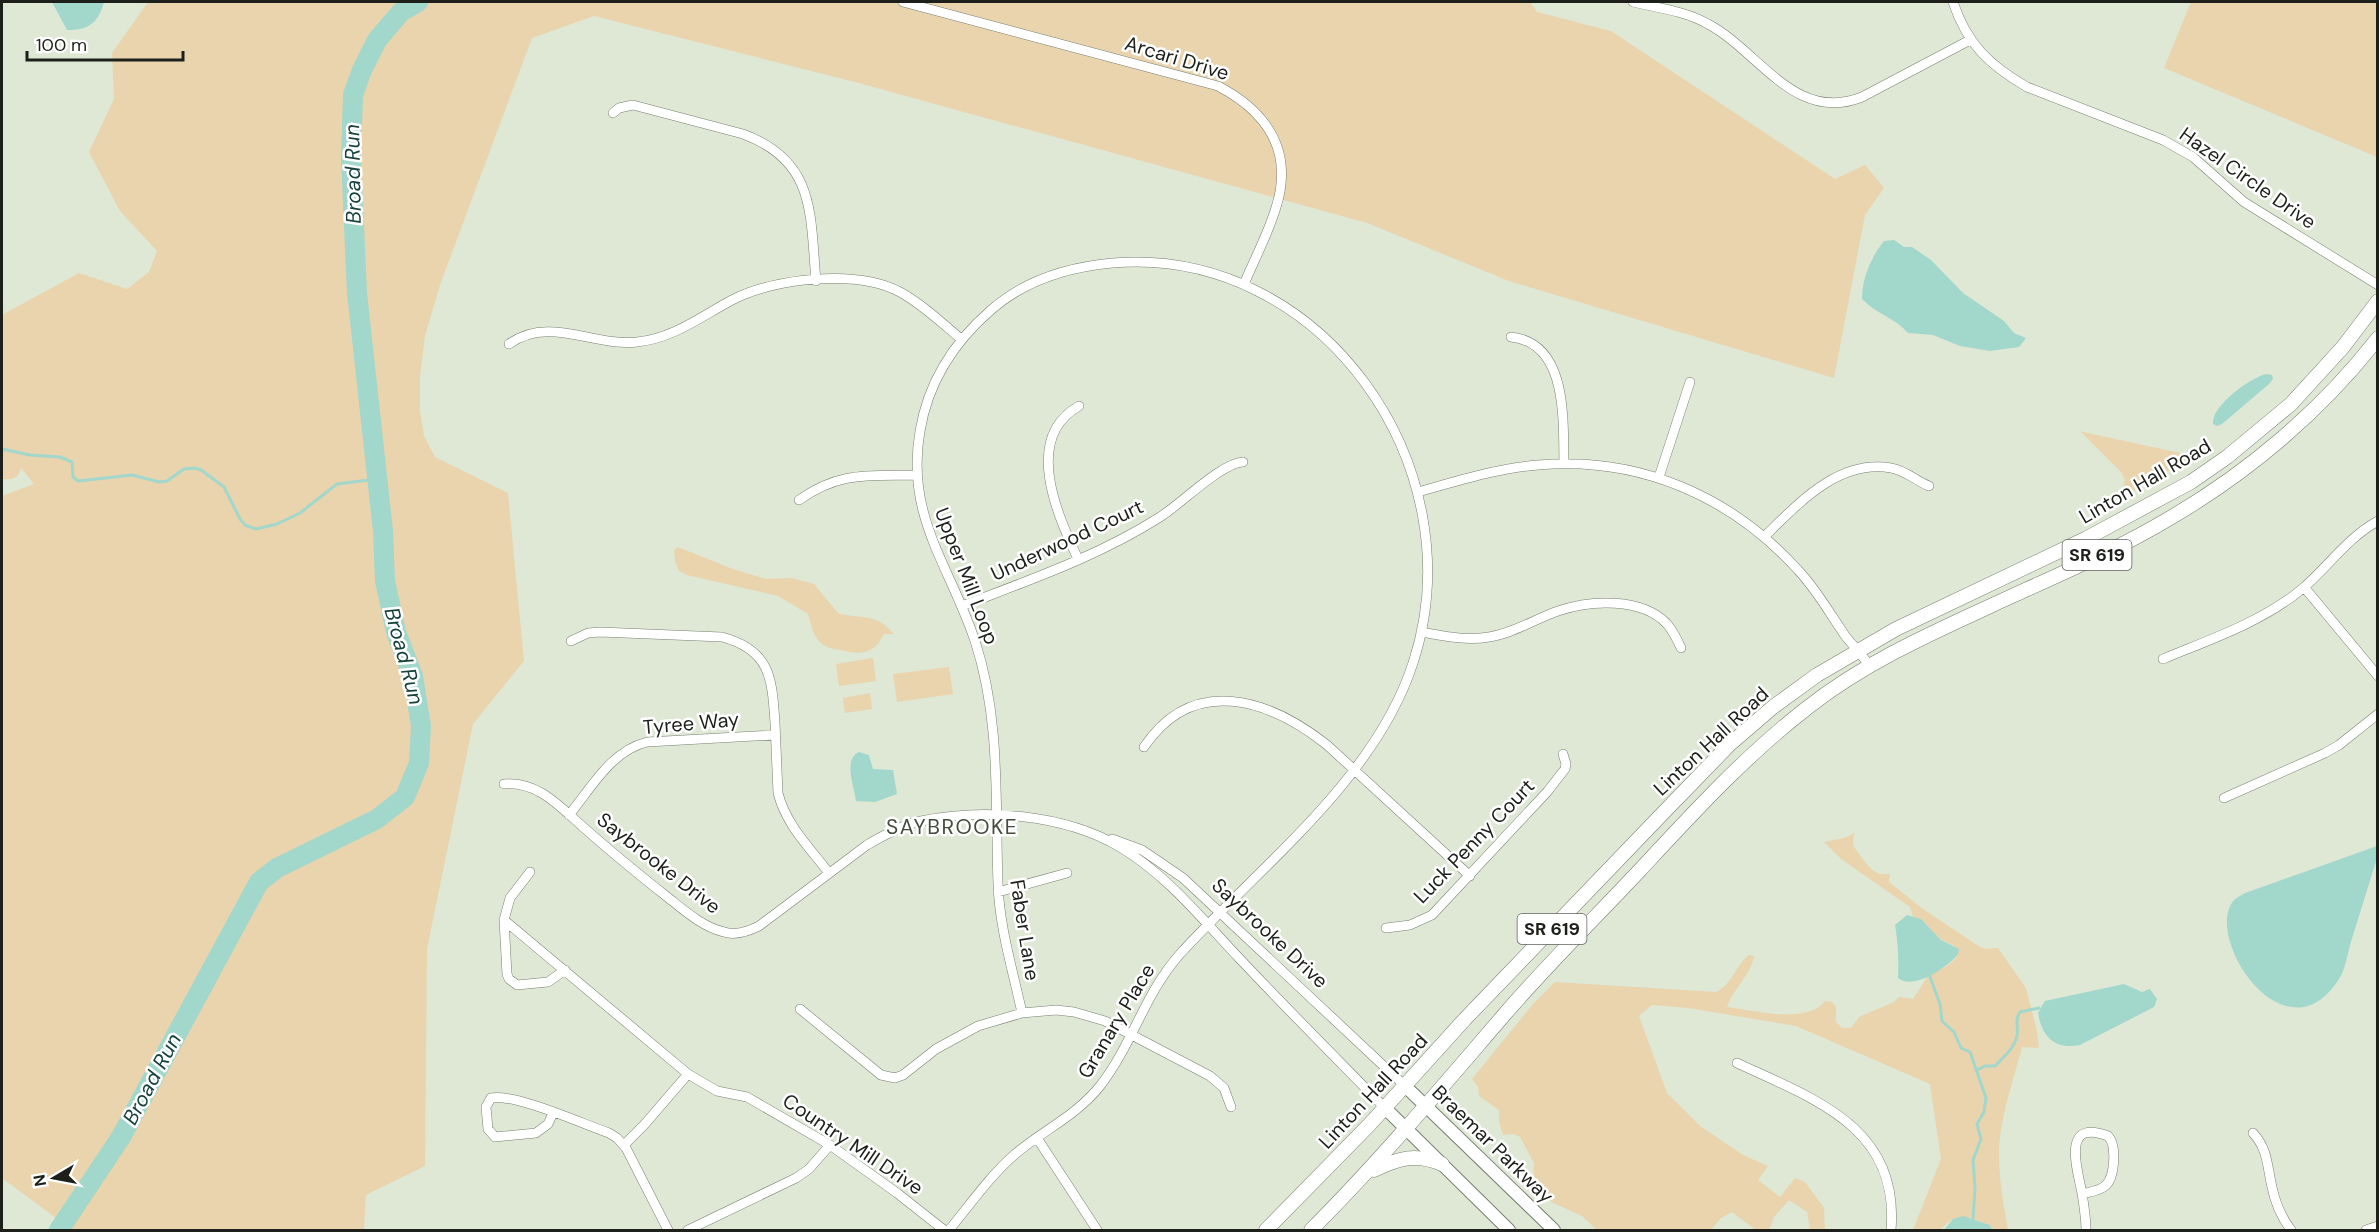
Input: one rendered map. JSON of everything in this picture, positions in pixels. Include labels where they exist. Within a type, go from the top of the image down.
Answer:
[{"type":"main road","name":"Linton Hall Road","points":[[1266,1230],[1385,1108],[1404,1084],[1730,744],[1773,707],[1857,650],[1896,628],[2111,525],[2191,482],[2235,451],[2291,404],[2343,347],[2378,301]]},
{"type":"main road","name":"Linton Hall Road","points":[[1311,1230],[1406,1130],[1506,1012],[1731,772],[1810,705],[1869,665],[1963,617],[2116,546],[2178,513],[2245,468],[2285,435],[2316,406],[2378,338]]},
{"type":"main road","points":[[1367,1173],[1405,1157],[1422,1157],[1442,1164]]},
{"type":"street","name":"Arcari Drive","points":[[903,2],[1206,83],[1239,97],[1258,115],[1273,136],[1281,164],[1281,186],[1276,204],[1244,284]]},
{"type":"street","points":[[1633,2],[1690,16],[1708,24],[1788,88],[1815,101],[1831,103],[1847,102],[1862,96],[1970,40]]},
{"type":"street","name":"Hazel Circle Drive","points":[[1953,2],[1970,40],[1993,64],[2027,87],[2163,140],[2180,149],[2209,170],[2244,202],[2378,285]]},
{"type":"street","points":[[613,113],[619,108],[633,105],[742,134],[771,147],[783,156],[800,182],[810,207],[816,280]]},
{"type":"street","name":"Upper Mill Loop","points":[[998,816],[995,745],[982,665],[963,606],[929,537],[919,498],[916,475],[920,431],[932,389],[946,359],[981,318],[1016,291],[1043,278],[1070,269],[1103,264],[1154,262],[1205,271],[1244,284],[1290,311],[1322,336],[1351,364],[1369,387],[1394,427],[1418,492],[1427,546],[1428,576],[1421,632],[1410,672],[1380,733],[1355,769],[1209,926]]},
{"type":"street","points":[[509,344],[527,334],[549,330],[624,343],[655,339],[688,327],[717,308],[749,293],[772,286],[816,280],[862,279],[882,284],[914,300],[961,339]]},
{"type":"street","points":[[1511,337],[1523,338],[1540,347],[1552,367],[1563,411],[1564,463]]},
{"type":"street","points":[[1659,477],[1690,382]]},
{"type":"street","points":[[1078,559],[1057,513],[1050,484],[1049,466],[1050,451],[1060,424],[1072,410],[1079,406]]},
{"type":"street","name":"Underwood Court","points":[[963,606],[1078,559],[1143,528],[1229,465],[1244,462]]},
{"type":"street","points":[[1418,492],[1509,469],[1564,463],[1603,465],[1659,477],[1711,500],[1764,537],[1801,573],[1869,665]]},
{"type":"street","points":[[1764,537],[1811,494],[1851,471],[1866,468],[1893,468],[1929,486]]},
{"type":"street","points":[[799,500],[821,486],[845,477],[916,475]]},
{"type":"street","points":[[2163,659],[2239,628],[2286,601],[2304,587],[2359,533],[2378,521]]},
{"type":"street","points":[[2304,587],[2378,676]]},
{"type":"street","points":[[1421,632],[1455,638],[1490,637],[1577,606],[1614,604],[1632,607],[1658,616],[1675,634],[1681,648]]},
{"type":"street","points":[[571,641],[588,633],[600,632],[722,637],[734,640],[754,652],[763,662],[773,686],[778,793],[782,806],[789,821],[830,873]]},
{"type":"street","points":[[1144,747],[1154,733],[1175,715],[1209,703],[1242,702],[1257,705],[1289,718],[1327,745],[1470,876]]},
{"type":"street","points":[[2224,798],[2340,745],[2378,714]]},
{"type":"street","name":"Tyree Way","points":[[569,815],[611,763],[625,750],[636,745],[647,742],[775,735]]},
{"type":"street","name":"Luck Penny Court","points":[[1386,928],[1410,925],[1432,915],[1547,792],[1565,769],[1563,753]]},
{"type":"street","name":"Saybrooke Drive","points":[[504,784],[522,784],[544,793],[629,867],[696,919],[725,933],[740,933],[759,926],[867,845],[907,826],[945,818],[998,816],[1046,822],[1124,842],[1159,859],[1222,912],[1404,1084]]},
{"type":"street","name":"Faber Lane","points":[[998,816],[998,892],[1022,1013]]},
{"type":"street","name":"Saybrooke Drive","points":[[1094,835],[1118,846],[1148,866],[1172,887],[1385,1108]]},
{"type":"street","points":[[530,872],[510,898],[504,920],[507,974],[517,985],[548,981],[565,970]]},
{"type":"street","points":[[998,892],[1066,873]]},
{"type":"street","name":"Country Mill Drive","points":[[504,920],[688,1074],[717,1091],[747,1097],[830,1145],[897,1192],[944,1230]]},
{"type":"street","name":"Granary Place","points":[[949,1230],[1015,1154],[1074,1112],[1095,1092],[1113,1069],[1162,976],[1178,955],[1209,926]]},
{"type":"street","points":[[800,1009],[881,1075],[889,1078],[903,1076],[921,1060],[956,1036],[1000,1018],[1046,1010],[1074,1012],[1104,1021],[1217,1081],[1229,1097],[1231,1107]]},
{"type":"street","points":[[1737,1063],[1822,1105],[1854,1127],[1868,1142],[1884,1172],[1892,1206],[1891,1230]]},
{"type":"street","points":[[624,1145],[688,1074]]},
{"type":"street","name":"Braemar Parkway","points":[[1404,1084],[1554,1230]]},
{"type":"street","points":[[553,1113],[548,1124],[536,1132],[499,1138],[490,1134],[488,1130],[486,1107],[492,1098],[505,1097],[553,1113],[609,1133],[624,1145],[668,1230]]},
{"type":"street","points":[[1385,1108],[1509,1230]]},
{"type":"street","points":[[2253,1133],[2265,1149],[2272,1189],[2278,1207],[2291,1230]]},
{"type":"street","points":[[2082,1194],[2103,1188],[2111,1178],[2115,1148],[2108,1136],[2083,1134],[2075,1144],[2074,1154],[2086,1230]]},
{"type":"street","points":[[1037,1138],[1097,1230]]},
{"type":"street","points":[[688,1230],[796,1178],[830,1145]]},
{"type":"street","points":[[2366,1230],[2378,1226]]},
{"type":"shaded area","points":[[148,2],[1530,2],[1537,12],[1611,31],[1835,179],[1865,165],[1884,188],[1865,215],[1834,378],[1509,281],[1367,223],[855,82],[594,16],[532,38],[440,285],[425,336],[420,376],[420,411],[424,436],[435,457],[508,493],[524,661],[473,724],[427,949],[425,1166],[366,1195],[364,1230],[72,1230],[2,1178],[2,496],[34,484],[21,468],[14,478],[2,479],[2,315],[79,273],[127,289],[149,272],[157,251],[120,211],[89,152],[114,99],[112,53]]},
{"type":"shaded area","points":[[2191,2],[2377,2],[2377,157],[2164,68]]},
{"type":"shaded area","points":[[2080,431],[2194,456],[2135,490],[2112,499],[2123,487],[2125,479],[2121,472]]},
{"type":"shaded area","points":[[678,547],[733,569],[766,579],[792,578],[814,584],[838,613],[881,622],[894,634],[884,634],[876,646],[866,652],[854,653],[828,647],[816,638],[808,614],[778,596],[687,575],[679,571],[674,550]]},
{"type":"shaded area","points":[[873,658],[876,681],[839,686],[836,664]]},
{"type":"shaded area","points":[[949,667],[953,694],[897,702],[893,674]]},
{"type":"shaded area","points":[[870,693],[872,709],[845,713],[843,698]]},
{"type":"shaded area","points":[[1855,833],[1854,846],[1870,868],[1880,874],[1890,874],[1889,882],[1923,909],[1980,947],[1998,948],[2026,988],[2039,1048],[2022,1047],[2001,1129],[1999,1165],[2008,1230],[1992,1230],[1990,1225],[1964,1217],[1952,1220],[1940,1230],[1913,1230],[1941,1159],[1930,1084],[1796,1026],[1688,1008],[1652,1005],[1639,1016],[1667,1093],[1700,1126],[1743,1155],[1768,1166],[1758,1180],[1780,1197],[1795,1178],[1805,1182],[1824,1208],[1825,1230],[1810,1230],[1807,1212],[1789,1200],[1774,1217],[1769,1230],[1756,1230],[1732,1212],[1721,1218],[1711,1230],[1597,1230],[1582,1216],[1553,1203],[1533,1184],[1534,1163],[1520,1137],[1514,1134],[1503,1135],[1499,1122],[1499,1110],[1479,1096],[1478,1087],[1472,1079],[1533,1004],[1555,982],[1716,992],[1726,985],[1749,955],[1754,956],[1752,963],[1727,1007],[1765,1013],[1793,1014],[1817,1008],[1825,1001],[1832,1002],[1836,1007],[1836,1022],[1842,1028],[1851,1028],[1859,1017],[1894,1002],[1899,997],[1913,999],[1927,975],[1951,963],[1959,950],[1957,948],[1937,936],[1921,920],[1913,917],[1910,907],[1841,859],[1824,842]]},
{"type":"water","points":[[52,2],[104,2],[95,21],[81,29],[67,30]]},
{"type":"water","points":[[1894,240],[1904,247],[1912,247],[1931,260],[1963,293],[2004,321],[2014,333],[2026,338],[2019,347],[1990,351],[1960,346],[1933,335],[1908,333],[1897,323],[1867,304],[1862,299],[1868,269],[1884,241]]},
{"type":"water","points":[[2266,374],[2272,375],[2273,379],[2269,384],[2222,424],[2217,426],[2213,424],[2218,409],[2225,401],[2251,381]]},
{"type":"water","points":[[859,752],[869,755],[873,769],[893,770],[897,794],[875,802],[856,801],[850,767],[854,756]]},
{"type":"water","points":[[2377,846],[2377,858],[2339,979],[2318,1001],[2295,1008],[2274,1001],[2254,985],[2239,963],[2229,939],[2227,917],[2234,900],[2245,893]]},
{"type":"water","points":[[1907,915],[1921,919],[1941,940],[1959,949],[1958,954],[1939,971],[1912,982],[1898,978],[1895,925]]},
{"type":"water","points":[[2124,984],[2142,992],[2150,989],[2157,999],[2154,1007],[2080,1045],[2063,1045],[2046,1035],[2038,1013],[2045,1001]]},
{"type":"water","points":[[1963,1216],[1990,1225],[1992,1230],[1944,1230],[1953,1219]]},
{"type":"waterway","name":"Broad Run","points":[[59,1230],[121,1137],[259,882],[277,868],[377,819],[405,797],[419,763],[421,726],[413,676],[396,632],[385,581],[383,531],[357,293],[351,157],[353,95],[362,70],[377,40],[401,12],[418,2]]},
{"type":"waterway","points":[[2,449],[30,455],[60,457],[72,462],[73,477],[78,481],[132,475],[159,482],[167,481],[184,469],[195,468],[224,487],[240,519],[245,525],[256,529],[277,524],[300,513],[337,484],[377,479]]},
{"type":"waterway","points":[[1929,974],[1940,1004],[1942,1021],[1954,1032],[1961,1048],[1970,1052],[1986,1098],[1984,1112],[1977,1124],[1981,1139],[1973,1160],[1975,1188],[1973,1219]]},
{"type":"waterway","points":[[1977,1070],[1985,1066],[1995,1066],[2011,1049],[2016,1041],[2017,1018],[2020,1012],[2039,1008]]},
{"type":"district","name":"SAYBROOKE","points":[[952,827]]}]
